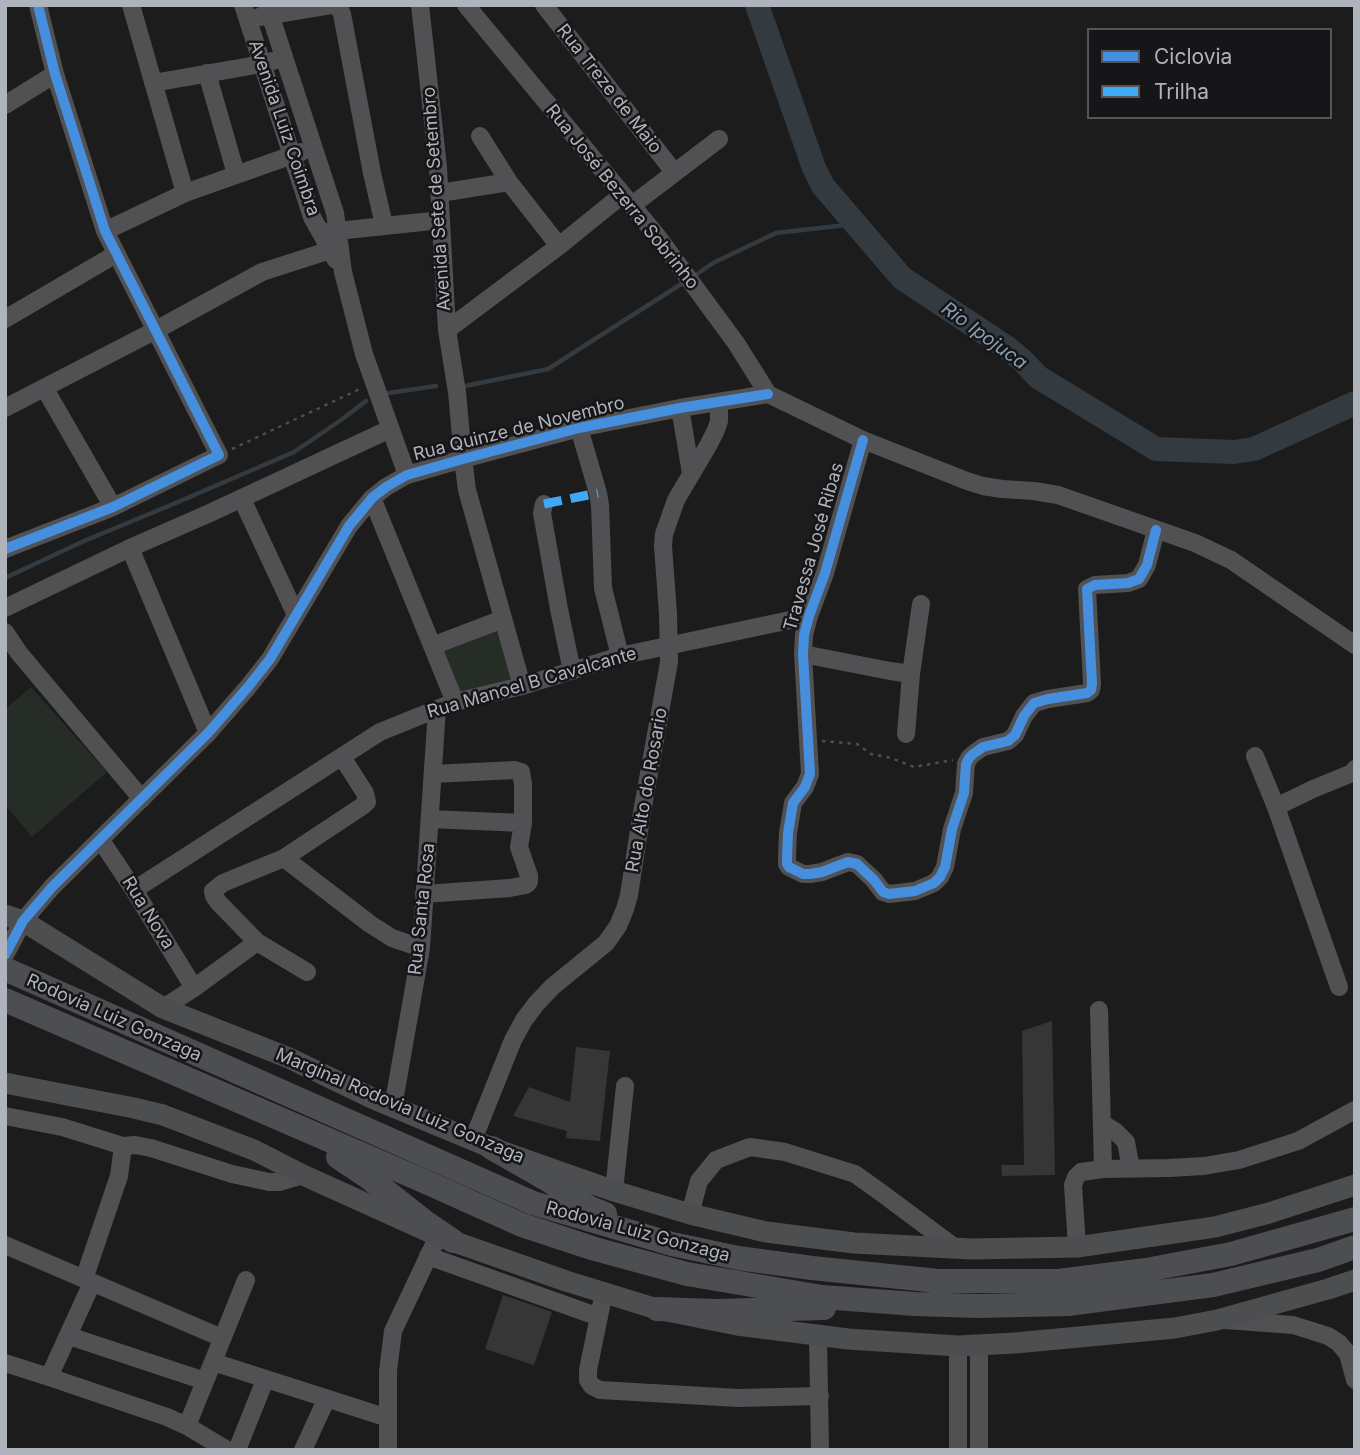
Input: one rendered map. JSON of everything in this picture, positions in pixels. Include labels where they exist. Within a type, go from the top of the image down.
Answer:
[{"type":"highway","name":"Rodovia Luiz Gonzaga","points":[[5,969],[527,1214],[595,1249],[687,1274],[822,1297],[978,1306],[1068,1304],[1213,1284],[1318,1260],[1355,1247]]},
{"type":"highway","name":"Rodovia Luiz Gonzaga","points":[[5,1000],[204,1086],[527,1214],[738,1258],[938,1281],[1058,1281],[1146,1270],[1231,1254],[1355,1219]]},
{"type":"highway","points":[[204,1086],[265,1122],[353,1166],[445,1238]]},
{"type":"highway","points":[[482,1144],[548,1180],[590,1208],[614,1218],[812,1268]]},
{"type":"highway","points":[[657,1309],[716,1311],[834,1308],[931,1311],[978,1306]]},
{"type":"main road","name":"Marginal Rodovia Luiz Gonzaga","points":[[14,918],[163,1008],[289,1058],[393,1107],[482,1144],[614,1191],[690,1214],[766,1232],[854,1243],[972,1249],[1077,1247],[1214,1227],[1269,1213],[1355,1185]]},
{"type":"main road","points":[[5,1083],[163,1115],[254,1150],[303,1175],[445,1238],[566,1281],[657,1309],[737,1325],[818,1335],[968,1345],[1175,1328],[1217,1320],[1355,1280]]},
{"type":"street","points":[[5,549],[113,507],[219,455],[105,231],[55,74],[38,5]]},
{"type":"street","points":[[131,5],[186,193]]},
{"type":"street","points":[[245,12],[332,5],[339,8],[384,226]]},
{"type":"street","name":"Avenida Sete de Setembro","points":[[421,5],[438,167],[447,330],[457,392],[463,459]]},
{"type":"street","name":"Rua José Bezerra Sobrinho","points":[[466,5],[673,258],[736,343],[768,394]]},
{"type":"street","name":"Rua Treze de Maio","points":[[544,5],[674,172]]},
{"type":"street","name":"Avenida Luiz Coimbra","points":[[268,10],[335,213],[332,240]]},
{"type":"street","name":"Avenida Luiz Coimbra","points":[[245,12],[312,217],[332,240]]},
{"type":"street","points":[[153,83],[262,64],[283,57]]},
{"type":"street","points":[[207,73],[236,174]]},
{"type":"street","points":[[5,105],[55,74]]},
{"type":"street","points":[[480,136],[509,181],[558,246]]},
{"type":"street","points":[[447,330],[558,246],[674,172],[719,139]]},
{"type":"street","points":[[105,231],[186,193],[314,147]]},
{"type":"street","points":[[440,193],[509,181]]},
{"type":"street","points":[[5,408],[262,272],[332,240],[384,226],[441,220]]},
{"type":"street","points":[[332,240],[364,354],[407,475]]},
{"type":"street","points":[[5,319],[116,254]]},
{"type":"street","points":[[45,389],[113,507]]},
{"type":"street","points":[[768,394],[863,440],[975,484],[1059,495],[1195,543],[1231,560],[1355,645]]},
{"type":"street","name":"Rua Quinze de Novembro","points":[[5,955],[14,918],[52,887],[142,799],[208,733],[248,687],[270,659],[349,526],[372,498],[407,475],[579,428],[768,394]]},
{"type":"street","name":"Rua Alto do Rosario","points":[[482,1144],[513,1040],[524,1020],[552,987],[606,943],[618,926],[625,909],[667,680],[669,645],[664,534],[676,500],[716,430],[719,402]]},
{"type":"street","points":[[680,408],[691,473]]},
{"type":"street","points":[[579,428],[598,493],[603,588],[620,656]]},
{"type":"street","points":[[5,608],[390,429]]},
{"type":"street","name":"Travessa José Ribas","points":[[863,440],[825,573],[804,635],[810,774],[805,787],[793,803],[787,864],[803,874],[822,872],[848,862],[857,864],[883,892],[889,894],[915,891],[934,883],[945,867],[964,793],[969,758]]},
{"type":"street","points":[[463,459],[467,489],[522,686]]},
{"type":"street","points":[[372,498],[456,702]]},
{"type":"street","points":[[242,499],[296,614]]},
{"type":"street","points":[[544,504],[542,513],[572,671]]},
{"type":"street","points":[[969,758],[983,747],[1008,741],[1015,735],[1034,703],[1091,690],[1087,589],[1090,586],[1128,583],[1139,579],[1147,565],[1156,530]]},
{"type":"street","points":[[130,548],[208,733]]},
{"type":"street","points":[[906,734],[921,604]]},
{"type":"street","name":"Rua Manoel B Cavalcante","points":[[134,890],[380,733],[437,709],[620,656],[809,616]]},
{"type":"street","points":[[432,646],[503,619]]},
{"type":"street","points":[[5,632],[19,653],[142,799]]},
{"type":"street","name":"Travessa José Ribas","points":[[803,654],[911,674]]},
{"type":"street","name":"Rua Santa Rosa","points":[[393,1107],[421,948],[437,709]]},
{"type":"street","points":[[1255,756],[1276,807],[1339,987]]},
{"type":"street","points":[[307,972],[257,942],[218,902],[214,891],[223,883],[284,858],[367,802],[365,793],[342,757]]},
{"type":"street","points":[[424,894],[510,888],[526,885],[529,876],[520,847],[523,823],[521,772],[515,770],[433,774]]},
{"type":"street","points":[[1276,807],[1354,775]]},
{"type":"street","points":[[430,819],[523,823]]},
{"type":"street","name":"Rua Nova","points":[[100,839],[194,988]]},
{"type":"street","points":[[284,858],[370,924],[392,938],[421,948]]},
{"type":"street","points":[[163,1008],[257,942]]},
{"type":"street","points":[[1099,1010],[1103,1169]]},
{"type":"street","points":[[614,1191],[625,1086]]},
{"type":"street","points":[[1077,1247],[1073,1185],[1082,1171],[1204,1166],[1239,1160],[1298,1141],[1355,1110]]},
{"type":"street","points":[[5,1116],[62,1127],[116,1145],[150,1148],[232,1174],[269,1182],[280,1182],[303,1175]]},
{"type":"street","points":[[1102,1123],[1126,1142],[1131,1169]]},
{"type":"street","points":[[50,1377],[69,1336],[88,1281],[93,1254],[119,1176],[116,1145]]},
{"type":"street","points":[[690,1214],[699,1181],[716,1160],[750,1147],[785,1152],[855,1174],[954,1247]]},
{"type":"street","points":[[388,1450],[388,1371],[393,1331],[428,1256],[445,1238]]},
{"type":"street","points":[[5,1246],[222,1338]]},
{"type":"street","points":[[428,1256],[599,1317]]},
{"type":"street","points":[[187,1426],[246,1280]]},
{"type":"street","points":[[604,1292],[589,1370],[592,1386],[600,1390],[738,1398],[820,1396]]},
{"type":"street","points":[[1217,1320],[1293,1325],[1328,1336],[1339,1343],[1348,1354],[1355,1380]]},
{"type":"street","points":[[818,1335],[820,1450]]},
{"type":"street","points":[[69,1336],[205,1381]]},
{"type":"street","points":[[958,1450],[968,1345]]},
{"type":"street","points":[[968,1345],[979,1450]]},
{"type":"street","points":[[213,1362],[388,1418]]},
{"type":"street","points":[[5,1363],[167,1417],[227,1450]]},
{"type":"street","points":[[237,1450],[265,1380]]},
{"type":"street","points":[[303,1450],[326,1400]]},
{"type":"path","points":[[219,455],[374,382]]},
{"type":"path","points":[[808,740],[857,744],[871,754],[914,767],[969,758]]},
{"type":"shaded area","points":[[502,624],[518,684],[458,699],[438,650]]},
{"type":"shaded area","points":[[31,687],[107,772],[32,837],[5,805],[5,709]]},
{"type":"building","points":[[1052,1021],[1055,1175],[1002,1176],[1001,1165],[1024,1165],[1022,1031]]},
{"type":"building","points":[[576,1047],[610,1051],[600,1141],[566,1138],[567,1131],[513,1116],[529,1087],[570,1102]]},
{"type":"building","points":[[503,1295],[552,1312],[534,1365],[485,1349]]},
{"type":"waterway","name":"Rio Ipojuca","points":[[757,5],[814,168],[823,186],[902,278],[1006,347],[1038,377],[1156,449],[1234,452],[1254,449],[1355,403]]},
{"type":"waterway","points":[[693,277],[713,263],[776,233],[855,224]]},
{"type":"waterway","points":[[465,386],[548,369],[686,281]]},
{"type":"waterway","points":[[388,393],[436,386]]},
{"type":"waterway","points":[[5,578],[84,541],[294,452],[366,401]]},
{"type":"marked path","points":[[544,504],[598,493]]},
{"type":"cycle path","points":[[5,549],[113,507],[219,455],[105,231],[55,74],[38,5]]},
{"type":"cycle path","points":[[5,955],[23,921],[52,887],[208,733],[248,687],[270,659],[349,526],[372,498],[386,487],[407,475],[579,428],[768,394]]},
{"type":"cycle path","points":[[863,440],[825,573],[804,635],[810,774],[805,787],[793,803],[787,858],[789,867],[803,874],[822,872],[848,862],[857,864],[883,892],[889,894],[915,891],[934,883],[945,867],[952,829],[964,793],[966,764],[969,758],[983,747],[1008,741],[1015,735],[1034,703],[1091,690],[1087,589],[1095,585],[1128,583],[1139,579],[1147,565],[1156,530]]}]
